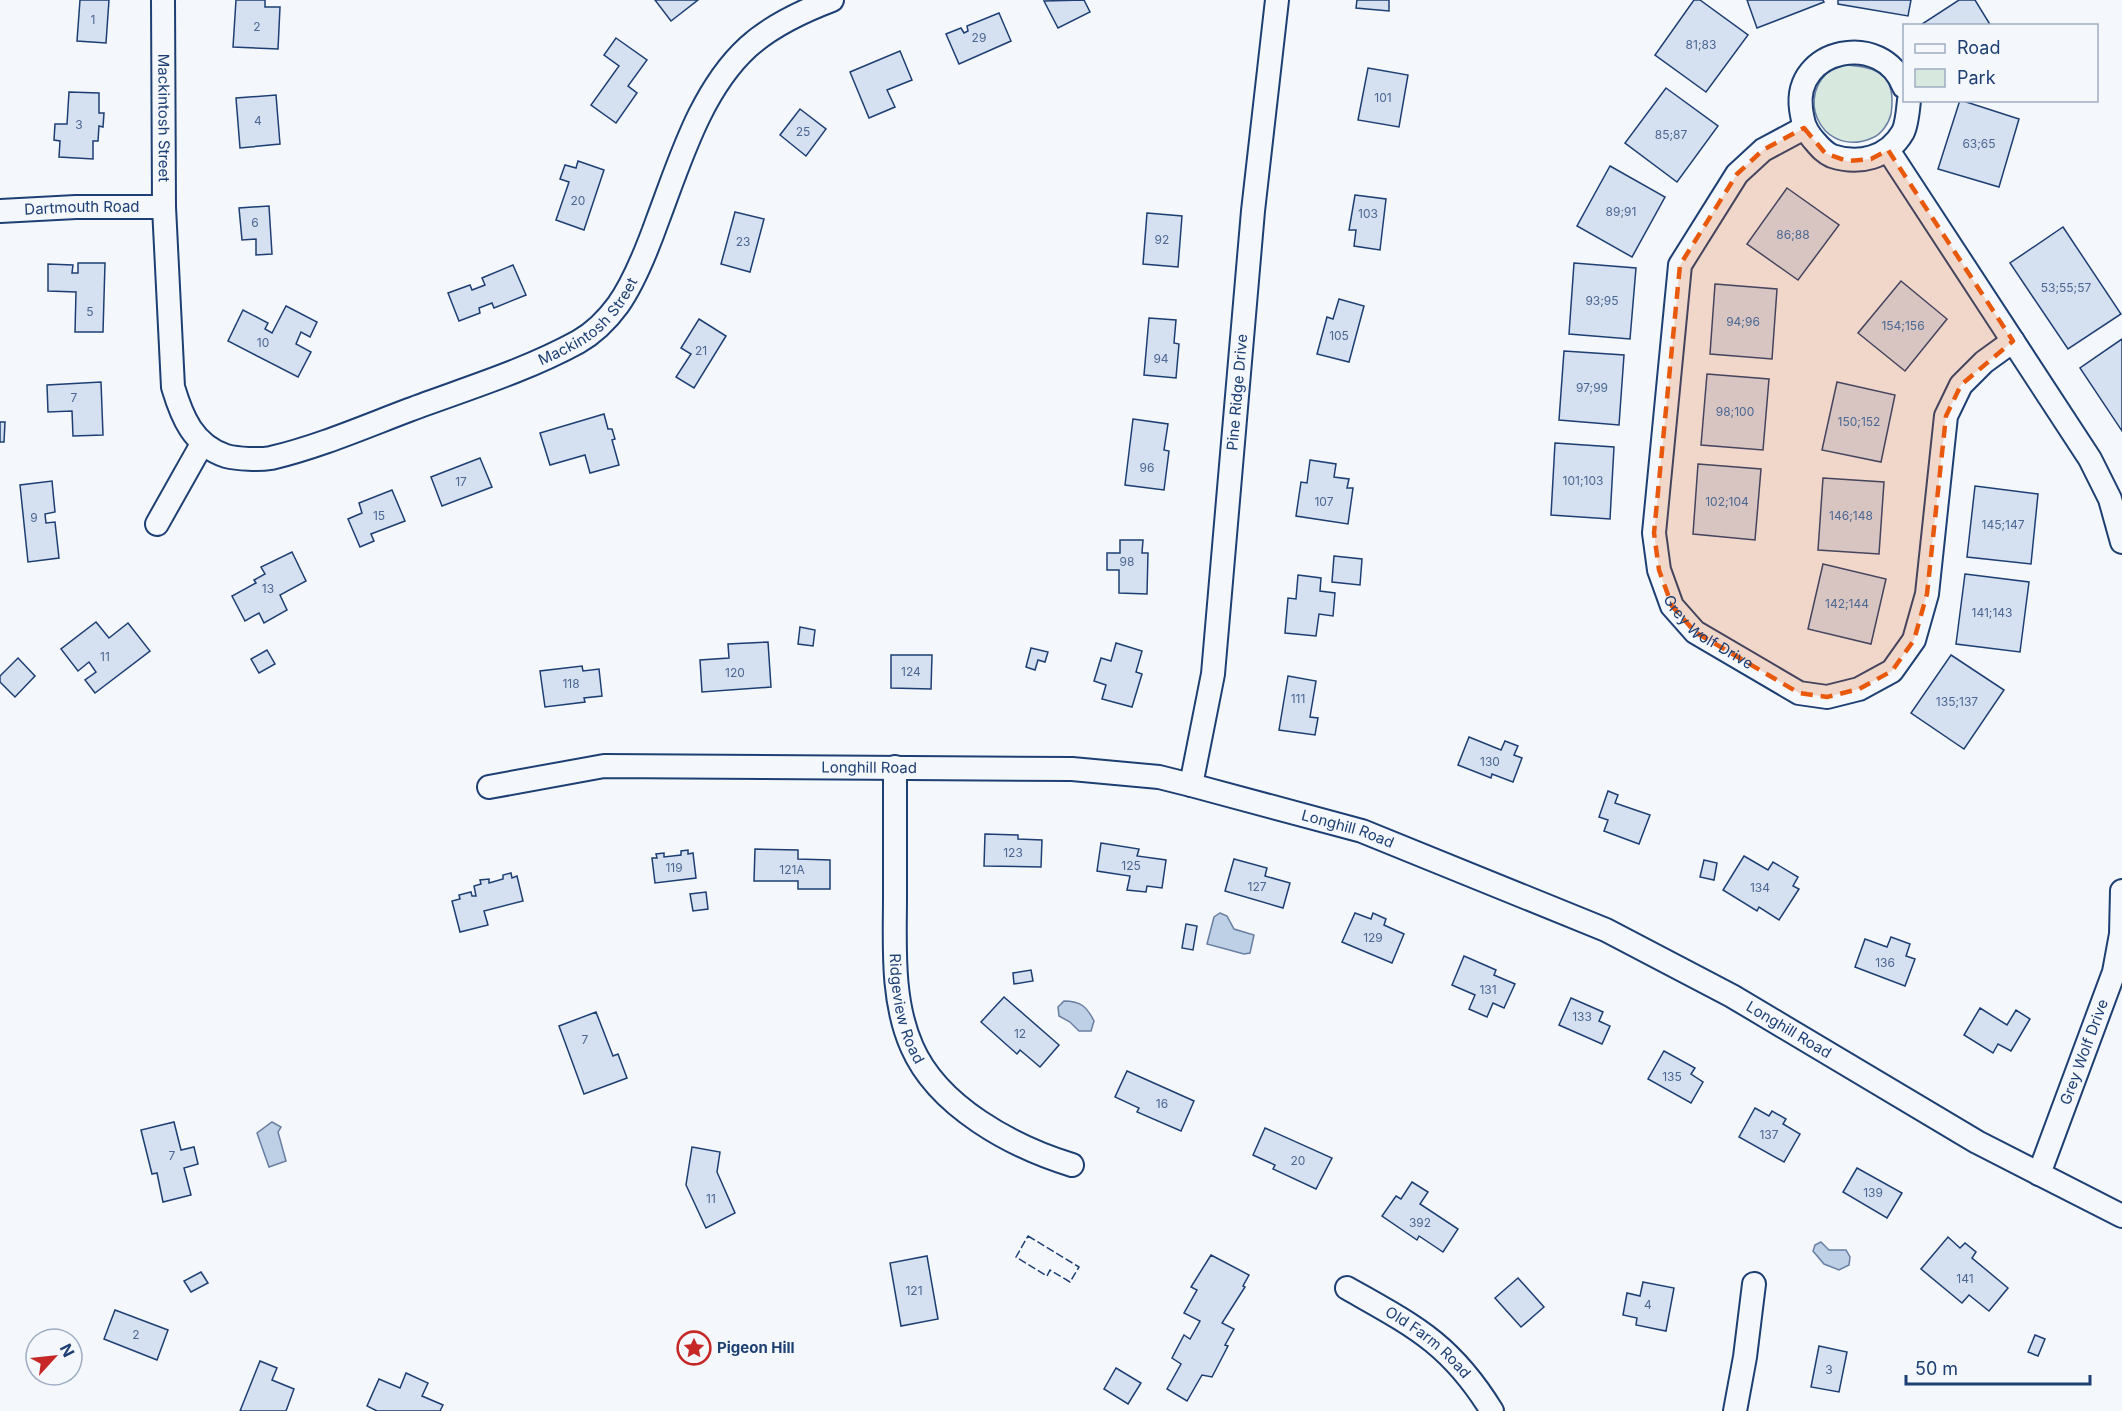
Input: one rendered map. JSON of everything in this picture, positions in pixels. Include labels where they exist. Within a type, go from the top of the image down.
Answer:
[{"type":"street","name":"Mackintosh Street","points":[[163,0],[164,207],[173,387],[184,418],[202,444],[226,456],[269,458],[321,442],[511,373],[578,342],[599,328],[624,293],[651,240],[694,125],[732,65],[750,45],[802,12],[832,0]]},
{"type":"street","name":"Pine Ridge Drive","points":[[1191,785],[1213,674],[1253,211],[1277,0]]},
{"type":"street","points":[[1903,82],[1900,75],[1877,56],[1853,51],[1827,58],[1809,75],[1800,99],[1804,128],[1825,153],[1847,161],[1871,159],[1888,150],[1904,131],[1909,102]]},
{"type":"street","name":"Grey Wolf Drive","points":[[1804,128],[1763,150],[1737,174],[1680,265],[1654,533],[1659,570],[1672,606],[1695,632],[1799,693],[1827,697],[1859,689],[1892,671],[1914,640],[1928,594],[1946,416],[1961,385],[1984,362],[2013,341]]},
{"type":"street","points":[[1888,150],[2090,459],[2110,499],[2122,542]]},
{"type":"street","name":"Dartmouth Road","points":[[0,211],[76,207],[164,207]]},
{"type":"street","points":[[158,524],[202,444]]},
{"type":"street","name":"Longhill Road","points":[[489,787],[604,766],[1072,770],[1159,777],[1191,785],[1362,831],[1606,930],[1732,996],[1977,1142],[2122,1216]]},
{"type":"street","name":"Ridgeview Road","points":[[895,767],[894,956],[901,1009],[912,1049],[933,1081],[963,1108],[1022,1144],[1072,1165]]},
{"type":"street","name":"Grey Wolf Drive","points":[[2039,1174],[2114,972],[2121,934],[2122,891]]},
{"type":"street","points":[[1735,1411],[1754,1284]]},
{"type":"street","name":"Old Farm Road","points":[[1347,1288],[1402,1319],[1441,1346],[1473,1381],[1492,1411]]},
{"type":"highlighted area","points":[[1804,128],[1825,153],[1847,161],[1871,159],[1888,150],[2013,341],[1961,385],[1946,416],[1927,594],[1914,640],[1892,671],[1859,689],[1827,697],[1799,693],[1695,632],[1672,606],[1659,570],[1654,533],[1680,265],[1737,174],[1763,150]]},
{"type":"green space","points":[[1843,65],[1875,71],[1888,82],[1891,90],[1891,114],[1884,128],[1872,138],[1856,142],[1841,141],[1821,125],[1815,112],[1814,99],[1818,86],[1827,73]]},
{"type":"water","points":[[1220,913],[1227,916],[1234,929],[1254,935],[1250,953],[1244,954],[1207,944],[1214,917]]},
{"type":"water","points":[[1064,1001],[1075,1002],[1089,1012],[1094,1021],[1091,1031],[1079,1031],[1059,1016],[1058,1007]]},
{"type":"water","points":[[272,1122],[281,1127],[278,1132],[286,1161],[269,1167],[257,1133]]},
{"type":"water","points":[[1821,1242],[1829,1250],[1846,1250],[1850,1257],[1849,1265],[1839,1270],[1824,1264],[1813,1251],[1815,1245]]},
{"type":"building","points":[[80,0],[109,0],[106,43],[77,41]]},
{"type":"building","points":[[236,0],[265,0],[265,7],[280,7],[278,49],[233,47]]},
{"type":"building","points":[[655,0],[698,0],[671,21]]},
{"type":"building","points":[[1084,0],[1090,12],[1058,28],[1044,1]]},
{"type":"building","points":[[1357,0],[1389,0],[1389,11],[1356,8]]},
{"type":"building","points":[[1694,0],[1700,0],[1748,35],[1706,92],[1655,55]]},
{"type":"building","points":[[1747,0],[1823,0],[1824,2],[1757,28]]},
{"type":"building","points":[[1838,0],[1911,0],[1908,16],[1838,4]]},
{"type":"building","points":[[1959,0],[1975,0],[1990,24],[1922,24]]},
{"type":"building","points":[[999,13],[1011,41],[959,64],[946,34],[961,28],[964,33],[968,31],[967,26]]},
{"type":"building","points":[[616,38],[647,60],[628,86],[637,93],[616,123],[591,105],[619,66],[604,55]]},
{"type":"building","points":[[900,51],[912,80],[887,90],[895,107],[869,118],[850,72]]},
{"type":"building","points":[[1368,68],[1408,75],[1399,127],[1358,120]]},
{"type":"building","points":[[1666,88],[1718,126],[1677,182],[1625,143]]},
{"type":"building","points":[[69,92],[99,93],[99,113],[104,113],[103,127],[99,126],[98,141],[93,141],[93,159],[59,157],[60,141],[54,140],[55,124],[67,124]]},
{"type":"building","points":[[276,95],[280,144],[240,148],[236,98]]},
{"type":"building","points":[[1959,102],[1966,102],[2019,119],[1999,187],[1938,169]]},
{"type":"building","points":[[800,109],[826,129],[806,156],[780,135]]},
{"type":"building","points":[[578,161],[604,170],[584,230],[556,220],[569,182],[560,179],[565,165],[576,168]]},
{"type":"building","points":[[1610,166],[1665,197],[1632,257],[1577,226]]},
{"type":"building","points":[[1787,188],[1839,225],[1798,280],[1747,244]]},
{"type":"building","points":[[1355,195],[1386,199],[1380,250],[1354,246],[1356,230],[1349,230]]},
{"type":"building","points":[[269,206],[272,254],[256,255],[256,239],[242,240],[239,208]]},
{"type":"building","points":[[735,212],[764,219],[750,272],[721,264]]},
{"type":"building","points":[[1147,213],[1182,216],[1178,267],[1143,264]]},
{"type":"building","points":[[2063,227],[2121,314],[2068,349],[2010,263]]},
{"type":"building","points":[[78,263],[105,263],[103,332],[75,332],[76,292],[48,291],[48,264],[73,265],[72,273],[78,273]]},
{"type":"building","points":[[1574,263],[1636,268],[1630,339],[1569,334]]},
{"type":"building","points":[[513,265],[526,295],[494,308],[492,303],[479,308],[480,313],[459,321],[448,293],[470,285],[472,290],[485,285],[482,278]]},
{"type":"building","points":[[1901,281],[1947,319],[1905,371],[1858,333]]},
{"type":"building","points":[[1715,284],[1777,289],[1772,359],[1710,354]]},
{"type":"building","points":[[1339,299],[1364,306],[1349,362],[1317,354],[1327,317],[1333,319]]},
{"type":"building","points":[[286,306],[317,322],[310,337],[301,332],[296,344],[311,352],[298,377],[228,341],[243,310],[268,323],[265,329],[272,333]]},
{"type":"building","points":[[1149,318],[1176,320],[1174,343],[1179,344],[1176,378],[1144,375]]},
{"type":"building","points":[[699,319],[726,336],[694,388],[676,377],[691,354],[681,348]]},
{"type":"building","points":[[2122,339],[2122,431],[2080,368]]},
{"type":"building","points":[[1564,351],[1624,355],[1619,425],[1559,420]]},
{"type":"building","points":[[1707,374],[1769,379],[1763,450],[1701,445]]},
{"type":"building","points":[[101,382],[103,435],[73,436],[72,411],[48,412],[47,385]]},
{"type":"building","points":[[1837,382],[1895,395],[1881,462],[1822,450]]},
{"type":"building","points":[[604,414],[608,429],[612,429],[615,439],[612,440],[619,465],[590,473],[585,455],[550,465],[540,433]]},
{"type":"building","points":[[1133,419],[1168,424],[1164,450],[1169,451],[1164,490],[1125,485]]},
{"type":"building","points":[[0,422],[5,422],[4,442],[0,442]]},
{"type":"building","points":[[1555,443],[1614,447],[1610,519],[1551,515]]},
{"type":"building","points":[[480,458],[492,487],[442,506],[431,477]]},
{"type":"building","points":[[1310,460],[1336,464],[1334,477],[1349,479],[1347,488],[1353,488],[1348,524],[1296,516],[1301,482],[1307,483]]},
{"type":"building","points":[[1698,464],[1761,469],[1755,540],[1693,534]]},
{"type":"building","points":[[1823,478],[1884,482],[1879,554],[1818,550]]},
{"type":"building","points":[[52,481],[55,512],[45,514],[46,523],[55,522],[59,558],[28,562],[20,485]]},
{"type":"building","points":[[1975,486],[2038,494],[2031,564],[1967,557]]},
{"type":"building","points":[[392,490],[405,521],[371,534],[374,541],[360,547],[348,519],[362,513],[359,503]]},
{"type":"building","points":[[1120,540],[1143,540],[1142,553],[1148,553],[1147,594],[1119,593],[1119,570],[1107,570],[1107,553],[1120,553]]},
{"type":"building","points":[[292,552],[306,581],[280,595],[287,610],[264,623],[259,613],[245,621],[232,596],[256,583],[254,580],[265,574],[261,567]]},
{"type":"building","points":[[1334,556],[1362,559],[1360,585],[1332,582]]},
{"type":"building","points":[[1823,564],[1886,579],[1871,644],[1808,629]]},
{"type":"building","points":[[1965,574],[2029,582],[2020,652],[1956,644]]},
{"type":"building","points":[[1298,575],[1321,578],[1320,591],[1335,593],[1333,616],[1319,614],[1316,636],[1285,633],[1288,598],[1296,599]]},
{"type":"building","points":[[96,622],[109,638],[128,623],[150,651],[95,693],[85,680],[96,672],[89,662],[78,671],[61,649]]},
{"type":"building","points":[[800,627],[815,630],[813,646],[798,644]]},
{"type":"building","points":[[768,642],[771,687],[702,692],[700,660],[729,658],[728,644]]},
{"type":"building","points":[[1116,643],[1142,651],[1136,672],[1142,674],[1132,707],[1102,699],[1106,685],[1094,681],[1101,658],[1111,661]]},
{"type":"building","points":[[1031,648],[1048,652],[1045,662],[1038,660],[1035,670],[1026,667]]},
{"type":"building","points":[[267,650],[275,664],[259,673],[251,659]]},
{"type":"building","points":[[891,655],[932,655],[931,689],[891,688]]},
{"type":"building","points":[[1951,655],[2004,690],[1964,749],[1911,713]]},
{"type":"building","points":[[18,658],[35,676],[15,697],[0,682],[0,676]]},
{"type":"building","points":[[582,666],[583,671],[599,669],[602,696],[584,698],[585,702],[545,707],[540,671]]},
{"type":"building","points":[[1288,676],[1316,681],[1310,717],[1318,718],[1315,735],[1279,730]]},
{"type":"building","points":[[1469,737],[1501,750],[1505,741],[1518,746],[1514,755],[1522,758],[1513,782],[1492,774],[1491,778],[1458,765]]},
{"type":"building","points":[[1608,791],[1618,795],[1615,803],[1650,815],[1639,844],[1604,831],[1608,820],[1599,817]]},
{"type":"building","points":[[985,834],[1018,835],[1018,839],[1042,840],[1041,867],[984,866]]},
{"type":"building","points":[[1101,843],[1139,849],[1137,856],[1166,860],[1162,888],[1147,886],[1146,892],[1127,890],[1130,876],[1097,871]]},
{"type":"building","points":[[755,849],[798,850],[798,859],[830,860],[830,889],[798,889],[798,881],[754,881]]},
{"type":"building","points":[[688,850],[688,854],[693,853],[696,878],[655,883],[652,858],[657,858],[656,854],[664,853],[664,857],[681,855],[681,851]]},
{"type":"building","points":[[1744,856],[1768,870],[1773,862],[1798,877],[1793,886],[1799,889],[1779,920],[1759,907],[1757,911],[1723,890]]},
{"type":"building","points":[[1234,859],[1267,868],[1265,876],[1290,883],[1283,908],[1225,891]]},
{"type":"building","points":[[1704,860],[1717,863],[1714,880],[1700,877]]},
{"type":"building","points":[[511,873],[512,878],[517,876],[523,901],[484,911],[488,925],[460,932],[452,901],[460,899],[459,895],[471,892],[472,896],[476,896],[474,886],[481,884],[480,880],[489,879],[489,883],[503,879],[503,875]]},
{"type":"building","points":[[706,892],[708,909],[693,911],[690,894]]},
{"type":"building","points":[[1355,913],[1371,919],[1373,913],[1386,919],[1384,925],[1404,934],[1392,963],[1342,942]]},
{"type":"building","points":[[1186,924],[1197,926],[1193,950],[1182,948]]},
{"type":"building","points":[[1891,937],[1910,944],[1906,956],[1915,959],[1905,986],[1855,967],[1865,939],[1887,947]]},
{"type":"building","points":[[1464,956],[1496,970],[1494,975],[1515,984],[1504,1008],[1493,1003],[1487,1017],[1469,1009],[1475,995],[1452,985]]},
{"type":"building","points":[[1031,970],[1033,981],[1014,984],[1013,973]]},
{"type":"building","points":[[1004,997],[1059,1045],[1040,1067],[1020,1050],[1017,1054],[981,1022]]},
{"type":"building","points":[[1571,998],[1603,1012],[1599,1021],[1610,1026],[1602,1044],[1559,1025]]},
{"type":"building","points":[[1980,1008],[2007,1025],[2016,1010],[2030,1019],[2011,1051],[1998,1044],[1993,1053],[1964,1035]]},
{"type":"building","points":[[596,1012],[613,1056],[618,1054],[627,1078],[584,1094],[559,1026]]},
{"type":"building","points":[[1664,1051],[1695,1068],[1691,1074],[1703,1082],[1691,1103],[1648,1079]]},
{"type":"building","points":[[1127,1071],[1194,1101],[1181,1131],[1137,1112],[1139,1108],[1115,1097]]},
{"type":"building","points":[[1755,1108],[1769,1116],[1772,1111],[1786,1119],[1783,1124],[1800,1134],[1784,1162],[1739,1137]]},
{"type":"building","points":[[174,1122],[181,1150],[194,1147],[198,1164],[184,1168],[191,1195],[163,1202],[157,1173],[152,1174],[141,1130]]},
{"type":"building","points":[[1265,1128],[1332,1158],[1316,1189],[1273,1169],[1275,1165],[1253,1155]]},
{"type":"building","points":[[692,1147],[720,1152],[717,1172],[735,1213],[706,1228],[686,1185]]},
{"type":"building","points":[[1857,1168],[1902,1193],[1887,1218],[1843,1192]]},
{"type":"building","points":[[1412,1182],[1428,1192],[1420,1204],[1458,1229],[1443,1252],[1419,1236],[1417,1240],[1382,1216],[1396,1196],[1401,1199]]},
{"type":"building","points":[[1948,1237],[1960,1248],[1965,1243],[1976,1252],[1972,1258],[2008,1288],[1989,1311],[1969,1295],[1962,1303],[1921,1269]]},
{"type":"building","points":[[1211,1255],[1249,1275],[1243,1286],[1245,1287],[1222,1323],[1234,1329],[1225,1345],[1228,1346],[1212,1377],[1202,1375],[1187,1401],[1167,1389],[1181,1364],[1172,1358],[1184,1335],[1190,1339],[1200,1321],[1184,1313],[1197,1290],[1191,1287]]},
{"type":"building","points":[[927,1256],[938,1319],[901,1326],[890,1263]]},
{"type":"building","points":[[201,1272],[208,1283],[191,1292],[184,1281]]},
{"type":"building","points":[[1518,1278],[1544,1307],[1521,1327],[1495,1298]]},
{"type":"building","points":[[1643,1282],[1674,1288],[1666,1331],[1636,1325],[1637,1318],[1623,1315],[1627,1293],[1640,1296]]},
{"type":"building","points":[[115,1310],[168,1330],[157,1360],[104,1339]]},
{"type":"building","points":[[2035,1335],[2045,1339],[2038,1356],[2028,1352]]},
{"type":"building","points":[[1819,1346],[1847,1352],[1839,1392],[1811,1387]]},
{"type":"building","points":[[260,1361],[277,1368],[272,1380],[294,1389],[286,1411],[240,1411]]},
{"type":"building","points":[[1116,1368],[1141,1383],[1128,1404],[1104,1389]]},
{"type":"building","points":[[406,1373],[428,1383],[422,1396],[443,1405],[440,1411],[377,1411],[367,1406],[379,1379],[400,1388]]},
{"type":"fence","points":[[1028,1236],[1079,1267],[1070,1282],[1050,1270],[1047,1276],[1016,1257],[1028,1236]]},
{"type":"place","name":"Pigeon Hill","points":[[694,1348]]}]
